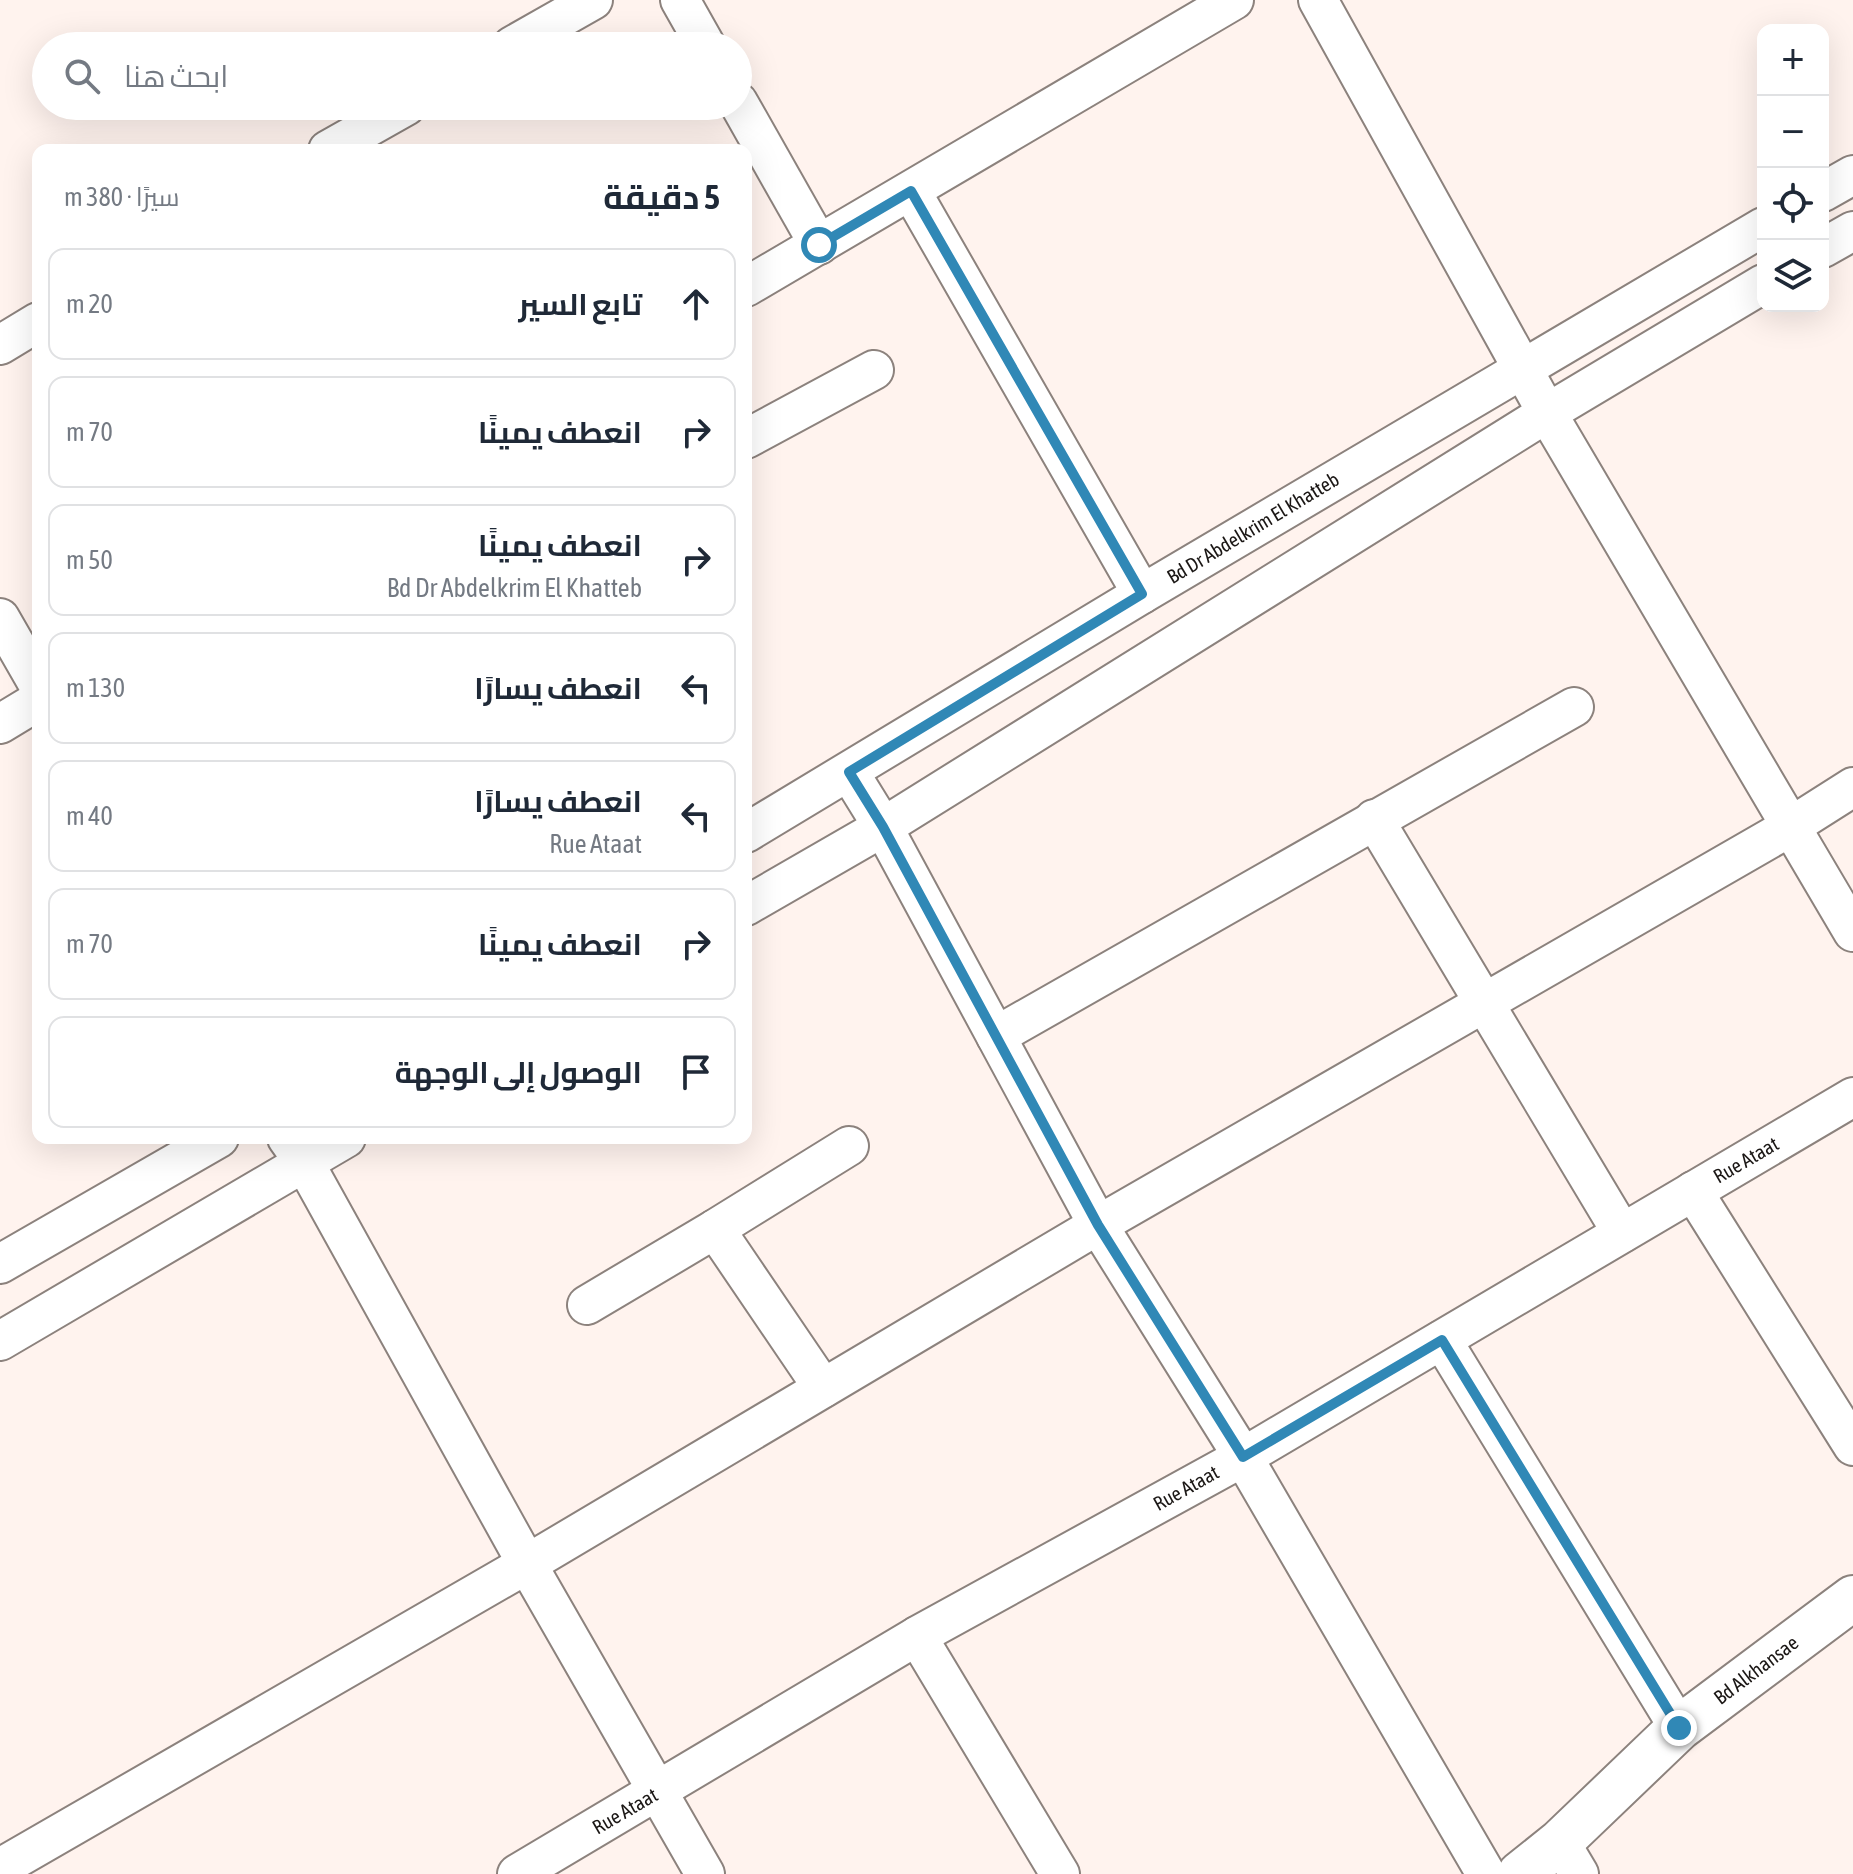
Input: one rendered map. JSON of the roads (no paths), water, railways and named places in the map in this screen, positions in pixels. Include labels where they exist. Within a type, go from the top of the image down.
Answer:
[{"type":"main road","name":"Bd Alkhansae","points":[[1520,1874],[1569,1858],[1679,1728],[1851,1604]]},
{"type":"street","points":[[537,32],[593,0]]},
{"type":"street","points":[[752,284],[1234,0]]},
{"type":"street","points":[[1318,0],[1547,413],[1853,932]]},
{"type":"street","points":[[339,144],[381,120]]},
{"type":"street","points":[[748,120],[819,245]]},
{"type":"street","points":[[1829,189],[1853,175]]},
{"type":"street","points":[[911,191],[1142,594]]},
{"type":"street","name":"Bd Dr Abdelkrim El Khatteb","points":[[752,829],[1142,594],[1757,231]]},
{"type":"street","points":[[1829,245],[1853,231]]},
{"type":"street","points":[[752,903],[883,827],[1547,413],[1757,288]]},
{"type":"street","points":[[0,345],[32,326]]},
{"type":"street","points":[[752,436],[874,370]]},
{"type":"street","points":[[0,618],[32,674]]},
{"type":"street","points":[[0,724],[32,705]]},
{"type":"street","points":[[996,1036],[1574,707]]},
{"type":"street","points":[[849,772],[883,827],[1098,1225],[1243,1457],[1486,1874]]},
{"type":"street","points":[[0,1868],[527,1564],[1098,1225],[1790,827],[1853,787]]},
{"type":"street","points":[[1374,819],[1622,1233]]},
{"type":"street","name":"Rue Ataat","points":[[517,1874],[917,1636],[1243,1457],[1853,1097]]},
{"type":"street","points":[[0,1264],[209,1144]]},
{"type":"street","points":[[0,1341],[296,1150],[321,1144]]},
{"type":"street","points":[[587,1305],[849,1146]]},
{"type":"street","points":[[296,1150],[527,1564],[705,1874]]},
{"type":"street","points":[[1693,1191],[1853,1446]]},
{"type":"street","points":[[715,1229],[823,1388]]},
{"type":"street","points":[[1442,1340],[1679,1728]]},
{"type":"street","points":[[917,1636],[1060,1874]]}]
